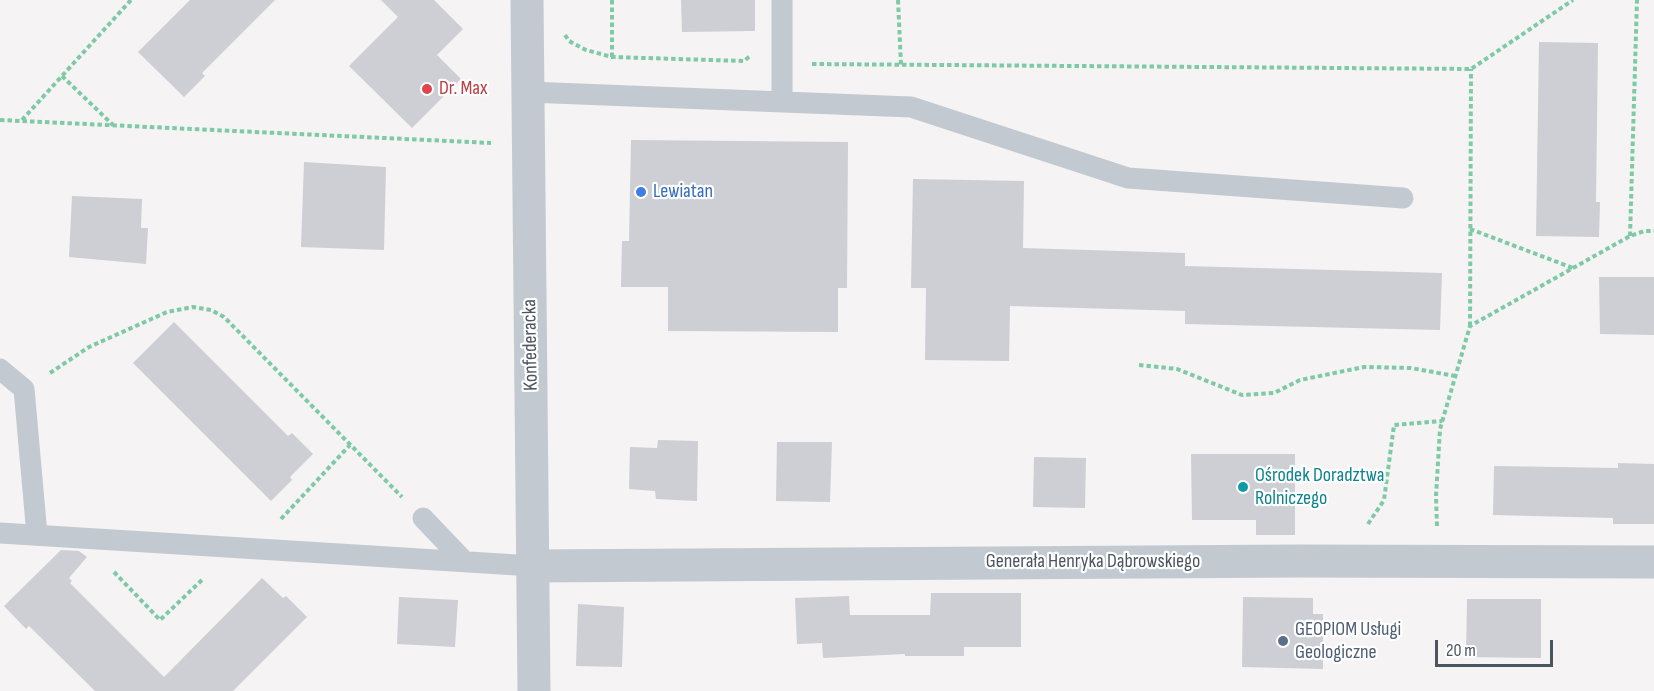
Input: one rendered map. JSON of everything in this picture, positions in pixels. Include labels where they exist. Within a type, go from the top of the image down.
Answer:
[{"type":"street","name":"Konfederacka","points":[[527,0],[534,691]]},
{"type":"street","name":"Generała Henryka Dąbrowskiego","points":[[533,566],[1298,561],[1654,562]]},
{"type":"lane","points":[[782,0],[782,102]]},
{"type":"lane","points":[[528,92],[911,107],[1128,178],[1403,198]]},
{"type":"lane","points":[[0,369],[24,389],[36,535]]},
{"type":"lane","points":[[423,518],[464,561]]},
{"type":"lane","points":[[0,533],[533,566]]},
{"type":"path","points":[[21,121],[131,0]]},
{"type":"path","points":[[612,0],[612,57]]},
{"type":"path","points":[[898,0],[901,65]]},
{"type":"path","points":[[782,64],[1472,69],[1573,0]]},
{"type":"path","points":[[1630,236],[1638,0]]},
{"type":"path","points":[[1437,537],[1436,496],[1440,429],[1470,326],[1472,69]]},
{"type":"path","points":[[62,76],[113,125]]},
{"type":"path","points":[[0,120],[501,143]]},
{"type":"path","points":[[1470,228],[1573,268]]},
{"type":"path","points":[[1470,326],[1630,236],[1644,231],[1654,231]]},
{"type":"path","points":[[24,389],[89,347],[167,312],[193,307],[211,310],[224,317],[380,475]]},
{"type":"path","points":[[1139,364],[1177,369],[1242,395],[1274,393],[1300,380],[1364,367],[1411,368],[1455,376]]},
{"type":"path","points":[[269,550],[270,530],[350,445]]},
{"type":"path","points":[[106,564],[160,620],[212,570]]},
{"type":"building","points":[[190,0],[275,0],[202,73],[205,76],[184,97],[138,52]]},
{"type":"building","points":[[381,0],[434,0],[463,29],[437,55],[461,79],[412,128],[349,66],[398,17]]},
{"type":"building","points":[[681,0],[755,0],[755,31],[682,32]]},
{"type":"building","points":[[1539,42],[1598,43],[1596,202],[1600,202],[1599,237],[1536,236]]},
{"type":"building","points":[[631,140],[848,142],[847,288],[838,288],[838,332],[668,331],[668,287],[621,287],[622,241],[629,241]]},
{"type":"building","points":[[304,162],[386,167],[384,250],[301,247]]},
{"type":"building","points":[[913,179],[1024,181],[1023,248],[1185,253],[1185,266],[1442,273],[1440,330],[1185,324],[1185,311],[1010,306],[1009,361],[925,360],[926,288],[911,288]]},
{"type":"building","points":[[72,196],[142,199],[141,228],[148,228],[146,264],[69,257]]},
{"type":"building","points":[[1599,277],[1654,277],[1654,335],[1600,334]]},
{"type":"building","points":[[174,322],[288,436],[292,433],[313,454],[290,477],[292,480],[271,501],[133,363]]},
{"type":"building","points":[[658,440],[698,441],[697,501],[656,499],[655,491],[629,489],[630,447],[657,448]]},
{"type":"building","points":[[777,442],[832,442],[830,502],[776,501]]},
{"type":"building","name":"Ośrodek Doradztwa Rolniczego","points":[[1191,454],[1295,454],[1295,535],[1256,535],[1256,520],[1192,520]]},
{"type":"building","points":[[1034,457],[1086,458],[1085,508],[1033,507]]},
{"type":"building","points":[[1618,463],[1654,464],[1654,524],[1613,524],[1613,518],[1493,515],[1494,466],[1618,468]]},
{"type":"building","points":[[61,550],[79,551],[87,557],[69,578],[72,581],[70,583],[164,677],[262,578],[283,598],[286,596],[307,617],[233,691],[95,691],[29,626],[26,629],[4,606]]},
{"type":"building","points":[[931,593],[1021,593],[1021,647],[964,647],[964,656],[905,656],[905,654],[823,658],[822,643],[797,644],[795,598],[849,596],[850,615],[930,615]]},
{"type":"building","points":[[399,597],[458,600],[455,647],[397,644]]},
{"type":"building","name":"GEOPIOM Usługi Geologiczne","points":[[1243,597],[1313,598],[1313,614],[1323,614],[1323,669],[1242,667]]},
{"type":"building","points":[[1467,599],[1541,599],[1541,658],[1466,657]]},
{"type":"building","points":[[578,604],[624,607],[622,667],[576,666]]},
{"type":"place","name":"Dr. Max","points":[[427,89]]},
{"type":"place","name":"Lewiatan","points":[[641,192]]},
{"type":"place","name":"Ośrodek Doradztwa Rolniczego","points":[[1243,487]]},
{"type":"place","name":"GEOPIOM Usługi Geologiczne","points":[[1283,641]]}]
